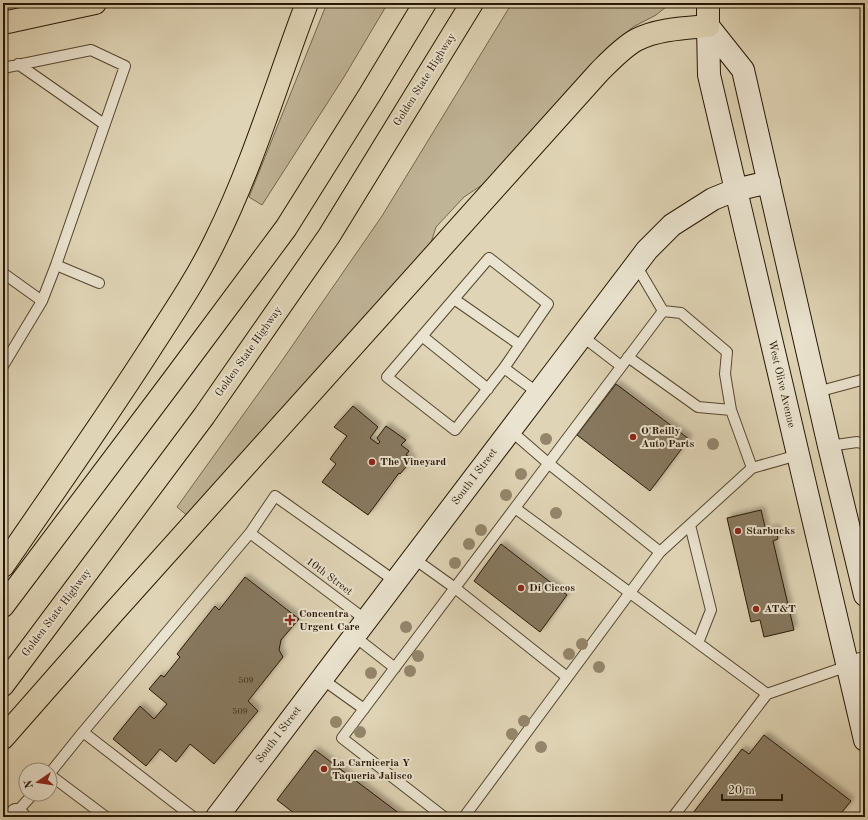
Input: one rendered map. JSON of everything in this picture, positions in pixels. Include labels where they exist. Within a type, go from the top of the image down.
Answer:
[{"type":"main road","points":[[3,23],[96,3]]},
{"type":"main road","points":[[3,566],[128,384],[215,242],[236,195],[266,119],[288,53],[308,3]]},
{"type":"main road","points":[[3,606],[286,228],[425,3]]},
{"type":"main road","name":"Golden State Highway","points":[[3,685],[204,416],[329,236],[472,3]]},
{"type":"main road","name":"West Olive Avenue","points":[[708,3],[709,75],[798,455],[856,664],[865,740]]},
{"type":"main road","points":[[3,738],[129,595],[599,72],[617,54],[636,40],[652,34],[680,29],[708,26],[742,70],[865,595]]},
{"type":"main road","name":"South I Street","points":[[218,817],[395,581],[647,250],[672,225],[713,199],[735,190],[768,182]]},
{"type":"lane","points":[[3,68],[91,50],[125,66],[56,265],[42,301],[3,366]]},
{"type":"lane","points":[[18,64],[104,124]]},
{"type":"lane","points":[[489,258],[548,304],[504,368],[455,430],[387,377],[422,336],[489,258]]},
{"type":"lane","points":[[56,265],[99,283]]},
{"type":"lane","points":[[636,265],[663,311]]},
{"type":"lane","points":[[3,273],[42,301]]},
{"type":"lane","points":[[454,299],[520,345]]},
{"type":"lane","points":[[444,817],[342,738],[663,311]]},
{"type":"lane","points":[[663,311],[681,313],[727,352],[725,374],[732,410],[752,468]]},
{"type":"lane","points":[[422,336],[488,389]]},
{"type":"lane","points":[[582,336],[621,366]]},
{"type":"lane","points":[[628,357],[698,407],[732,410]]},
{"type":"lane","points":[[504,368],[538,393]]},
{"type":"lane","points":[[817,392],[865,379]]},
{"type":"lane","points":[[510,430],[548,464],[660,552]]},
{"type":"lane","points":[[829,446],[857,442],[865,444]]},
{"type":"lane","points":[[464,817],[660,552],[752,468],[798,455]]},
{"type":"lane","points":[[58,764],[83,732],[250,534],[275,496],[395,581]]},
{"type":"lane","points":[[515,508],[767,694]]},
{"type":"lane","points":[[690,525],[711,610],[698,643]]},
{"type":"lane","name":"10th Street","points":[[250,534],[277,554],[360,628],[395,668]]},
{"type":"lane","points":[[413,558],[455,588],[567,677]]},
{"type":"lane","points":[[673,817],[767,694],[856,664]]},
{"type":"lane","points":[[322,679],[364,709]]},
{"type":"lane","points":[[83,732],[194,817]]},
{"type":"lane","points":[[58,780],[106,817]]},
{"type":"lane","points":[[15,816],[26,802]]},
{"type":"shaded area","points":[[327,3],[388,3],[344,77],[262,205],[249,197]]},
{"type":"shaded area","points":[[512,3],[671,3],[656,15],[633,27],[609,48],[497,175],[464,197],[436,227],[429,249],[189,517],[177,507],[281,362],[382,216]]},
{"type":"building","name":"O'Reilly Auto Parts","points":[[616,384],[689,439],[650,491],[577,435]]},
{"type":"building","name":"The Vineyard","points":[[353,406],[378,427],[370,438],[378,444],[380,442],[377,438],[386,426],[406,440],[401,445],[409,451],[406,455],[413,459],[400,474],[399,473],[368,515],[322,482],[336,464],[330,459],[347,436],[334,427]]},
{"type":"building","points":[[761,510],[766,531],[776,528],[778,539],[773,541],[794,630],[764,637],[760,620],[751,622],[727,518]]},
{"type":"building","name":"Di Ciccos","points":[[501,544],[567,595],[540,632],[474,581]]},
{"type":"building","points":[[245,577],[299,619],[281,640],[279,650],[283,657],[248,701],[258,711],[214,764],[190,744],[176,762],[160,749],[146,766],[113,739],[140,706],[154,719],[167,704],[149,689],[161,675],[164,677],[180,657],[177,654],[215,606],[219,610]]},
{"type":"building","points":[[764,735],[851,801],[838,817],[690,817],[742,749],[749,754]]},
{"type":"building","points":[[315,750],[404,817],[299,817],[277,800]]},
{"type":"place","name":"O'Reilly Auto Parts","points":[[633,437]]},
{"type":"place","name":"The Vineyard","points":[[372,462]]},
{"type":"place","name":"Starbucks","points":[[738,531]]},
{"type":"place","name":"Di Ciccos","points":[[521,588]]},
{"type":"place","name":"AT&T","points":[[756,609]]},
{"type":"place","name":"Concentra Urgent Care","points":[[290,620]]},
{"type":"place","name":"La Carniceria Y Taqueria Jalisco","points":[[324,769]]}]
